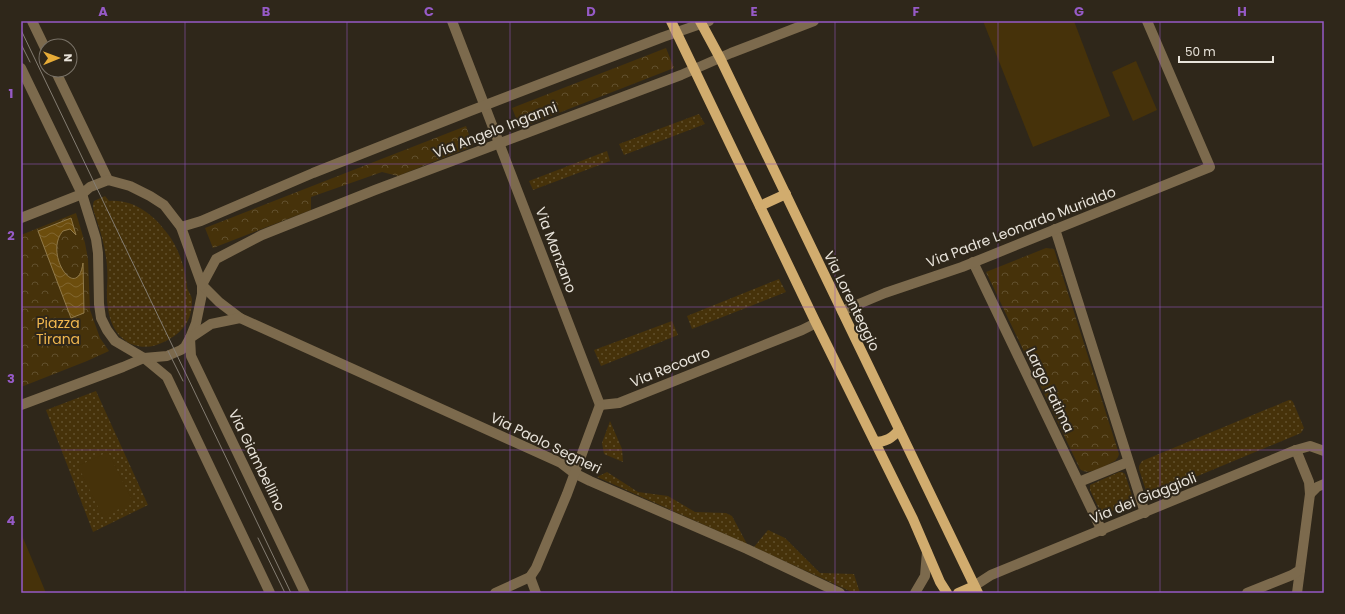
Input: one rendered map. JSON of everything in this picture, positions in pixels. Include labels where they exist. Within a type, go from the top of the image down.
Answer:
[{"type":"main road","points":[[671,21],[816,323],[913,519],[947,593]]},
{"type":"main road","name":"Via Lorenteggio","points":[[704,22],[976,590]]},
{"type":"main road","points":[[760,206],[786,194]]},
{"type":"main road","points":[[875,442],[888,440],[899,430]]},
{"type":"main road","points":[[958,593],[976,590]]},
{"type":"street","points":[[32,21],[40,38]]},
{"type":"street","name":"Via Manzano","points":[[452,21],[600,405]]},
{"type":"street","name":"Via Angelo Inganni","points":[[202,285],[216,259],[262,235],[313,214],[694,69],[814,21]]},
{"type":"street","name":"Via Padre Leonardo Murialdo","points":[[842,311],[885,293],[973,262],[1210,167],[1147,21]]},
{"type":"street","name":"Via Angelo Inganni","points":[[181,227],[202,220],[313,173],[704,22]]},
{"type":"street","points":[[21,68],[82,194],[96,239],[101,318],[115,341],[144,358],[167,377],[270,593]]},
{"type":"street","points":[[60,78],[108,180]]},
{"type":"street","points":[[21,218],[82,194],[90,187],[108,180],[130,186],[150,196],[164,206],[181,227],[202,285],[199,312],[196,323],[185,347],[162,357],[144,358],[21,405]]},
{"type":"street","points":[[1055,229],[1145,513]]},
{"type":"street","name":"Largo Fatima","points":[[973,262],[1102,531]]},
{"type":"street","name":"Via Paolo Segneri","points":[[202,285],[219,302],[240,318],[561,464],[574,473],[747,549],[840,593]]},
{"type":"street","points":[[190,338],[211,324],[240,318]]},
{"type":"street","name":"Via Recoaro","points":[[600,405],[619,403],[795,333],[816,323]]},
{"type":"street","name":"Via Giambellino","points":[[190,338],[191,356],[305,593]]},
{"type":"street","points":[[495,593],[530,577],[539,561],[567,494],[600,405]]},
{"type":"street","name":"Via dei Giaggioli","points":[[976,590],[992,575],[1296,450],[1310,446],[1324,451]]},
{"type":"street","points":[[1296,450],[1309,482],[1310,494],[1297,593]]},
{"type":"street","points":[[1078,482],[1128,462]]},
{"type":"street","points":[[1310,494],[1317,487],[1324,484]]},
{"type":"street","points":[[915,593],[925,576],[927,552]]},
{"type":"street","points":[[1247,593],[1292,575],[1300,570]]},
{"type":"street","points":[[530,577],[536,593]]},
{"type":"green space","points":[[983,21],[1074,21],[1110,116],[1033,147]]},
{"type":"green space","points":[[666,48],[674,68],[520,128],[512,108]]},
{"type":"green space","points":[[1136,61],[1157,110],[1133,121],[1112,72]]},
{"type":"green space","points":[[699,114],[705,124],[624,155],[619,144]]},
{"type":"green space","points":[[466,126],[473,146],[398,176],[382,172],[311,197],[311,210],[213,248],[205,228]]},
{"type":"green space","points":[[607,151],[610,161],[533,190],[529,181]]},
{"type":"green space","points":[[105,196],[109,201],[126,202],[149,214],[171,239],[181,258],[187,288],[192,298],[192,307],[188,320],[182,330],[166,341],[147,347],[134,345],[126,341],[120,335],[111,321],[107,304],[107,270],[105,253],[93,206],[94,201]]},
{"type":"green space","name":"Piazza Tirana","points":[[76,213],[88,259],[90,310],[100,338],[109,351],[21,387],[21,235]]},
{"type":"green space","points":[[1046,248],[1054,249],[1119,454],[1115,461],[1088,472],[1080,469],[986,272]]},
{"type":"green space","points":[[779,279],[786,292],[692,329],[687,316]]},
{"type":"green space","points":[[672,321],[678,335],[601,366],[594,350]]},
{"type":"green space","points":[[96,391],[148,505],[93,532],[46,410]]},
{"type":"green space","points":[[1289,400],[1293,402],[1304,428],[1301,433],[1152,495],[1147,494],[1139,469],[1142,461]]},
{"type":"green space","points":[[610,421],[622,449],[623,462],[604,454],[602,443]]},
{"type":"green space","points":[[108,452],[133,502],[103,517],[78,466]]},
{"type":"green space","points":[[607,472],[638,492],[668,496],[695,512],[726,513],[732,516],[747,544],[597,477]]},
{"type":"green space","points":[[1119,472],[1125,474],[1134,502],[1102,515],[1090,490],[1090,485]]},
{"type":"green space","points":[[768,530],[785,538],[820,573],[854,574],[860,593],[854,593],[754,547]]},
{"type":"green space","points":[[21,533],[46,593],[21,593]]},
{"type":"water","points":[[71,218],[76,235],[70,229],[63,231],[58,240],[57,251],[59,262],[63,271],[69,277],[75,278],[80,274],[83,263],[84,313],[71,318],[38,231]]},
{"type":"tram line","points":[[21,30],[291,593]]},
{"type":"tram line","points":[[21,44],[30,62]]},
{"type":"tram line","points":[[168,351],[183,381]]},
{"type":"tram line","points":[[258,538],[285,593]]}]
